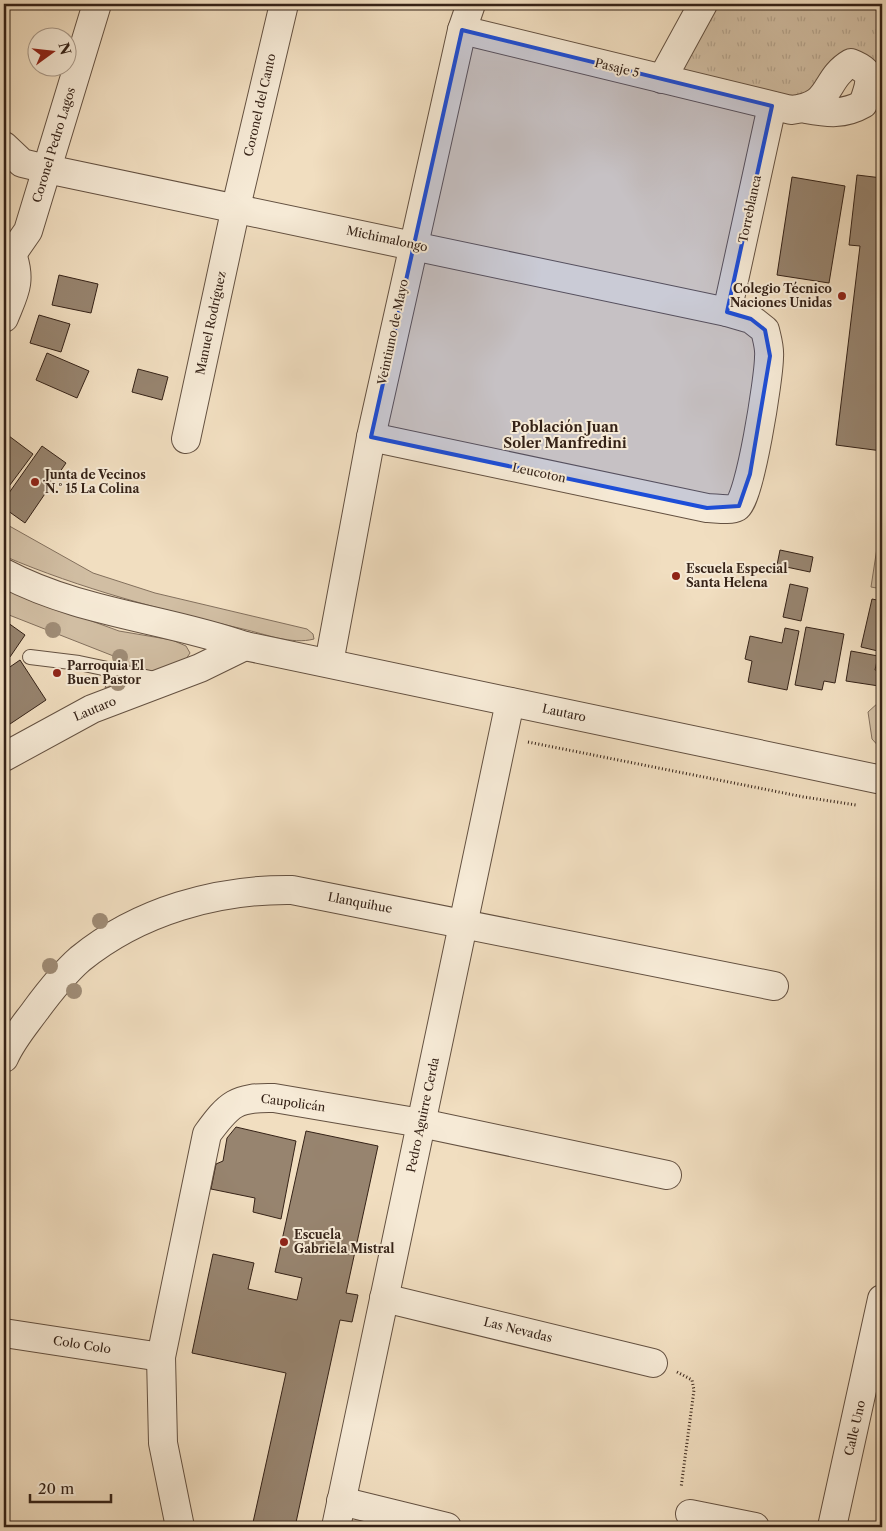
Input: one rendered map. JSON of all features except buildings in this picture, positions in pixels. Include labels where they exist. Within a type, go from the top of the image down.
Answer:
[{"type":"street","name":"Coronel Pedro Lagos","points":[[4,318],[17,288],[18,270],[8,257],[28,231],[97,4]]},
{"type":"street","name":"Coronel del Canto","points":[[236,207],[284,4]]},
{"type":"street","name":"Veintiuno de Mayo","points":[[329,663],[371,437],[412,245],[462,30],[471,4]]},
{"type":"street","points":[[662,79],[702,4]]},
{"type":"street","name":"Pasaje 5","points":[[462,30],[772,106],[791,110],[806,108]]},
{"type":"street","name":"Torreblanca","points":[[727,312],[772,106]]},
{"type":"street","name":"Michimalongo","points":[[4,146],[22,163],[47,169],[236,207],[727,312],[751,319],[765,330],[770,356],[761,417],[745,494],[739,506],[733,508],[707,508]]},
{"type":"street","name":"Manuel Rodríguez","points":[[186,440],[236,207]]},
{"type":"street","name":"Leucoton","points":[[371,437],[707,508]]},
{"type":"street","name":"Lautaro","points":[[4,573],[89,607],[188,628],[245,646],[882,780]]},
{"type":"street","name":"Lautaro","points":[[4,757],[72,718],[200,668],[245,646]]},
{"type":"street","name":"Pedro Aguirre Cerda","points":[[338,1514],[510,702]]},
{"type":"street","name":"Llanquihue","points":[[4,1058],[11,1043],[61,977],[98,946],[136,924],[194,902],[240,891],[292,890],[463,922],[774,986]]},
{"type":"street","name":"Caupolicán","points":[[180,1527],[163,1443],[161,1358],[207,1134],[226,1108],[251,1098],[274,1098],[421,1123],[667,1175]]},
{"type":"street","name":"Las Nevadas","points":[[384,1298],[653,1363]]},
{"type":"street","name":"Calle Uno","points":[[832,1527],[882,1299]]},
{"type":"street","name":"Colo Colo","points":[[4,1333],[161,1358]]},
{"type":"street","points":[[338,1514],[447,1527]]},
{"type":"street","points":[[690,1514],[756,1527]]},
{"type":"lane","points":[[30,657],[79,662],[165,681]]},
{"type":"path","points":[[525,741],[804,797],[857,805]]},
{"type":"path","points":[[653,1363],[687,1376],[692,1380],[694,1390],[680,1492],[690,1514]]},
{"type":"highlighted area","points":[[462,30],[772,106],[727,312],[751,319],[765,330],[770,356],[750,474],[739,506],[707,508],[371,437]]},
{"type":"green space","points":[[712,4],[882,4],[882,71],[870,66],[817,88],[796,101],[683,78],[679,62]]},
{"type":"green space","points":[[882,515],[882,589],[871,587]]},
{"type":"green space","points":[[4,523],[93,573],[155,593],[307,629],[313,634],[314,639],[297,641],[278,638],[122,598],[62,579],[4,556]]},
{"type":"green space","points":[[4,589],[119,631],[172,640],[186,646],[190,653],[178,665],[105,688],[116,657],[4,613]]},
{"type":"green space","points":[[882,695],[882,750],[872,739],[868,712],[879,702]]},
{"type":"place","name":"Colegio Técnico Naciones Unidas","points":[[842,296]]},
{"type":"place","name":"Junta de Vecinos N.° 15 La Colina","points":[[35,482]]},
{"type":"place","name":"Escuela Especial Santa Helena","points":[[676,576]]},
{"type":"place","name":"Parroquia El Buen Pastor","points":[[57,673]]},
{"type":"place","name":"Escuela Gabriela Mistral","points":[[284,1242]]},
{"type":"district","name":"Población Juan Soler Manfredini","points":[[565,436]]}]
